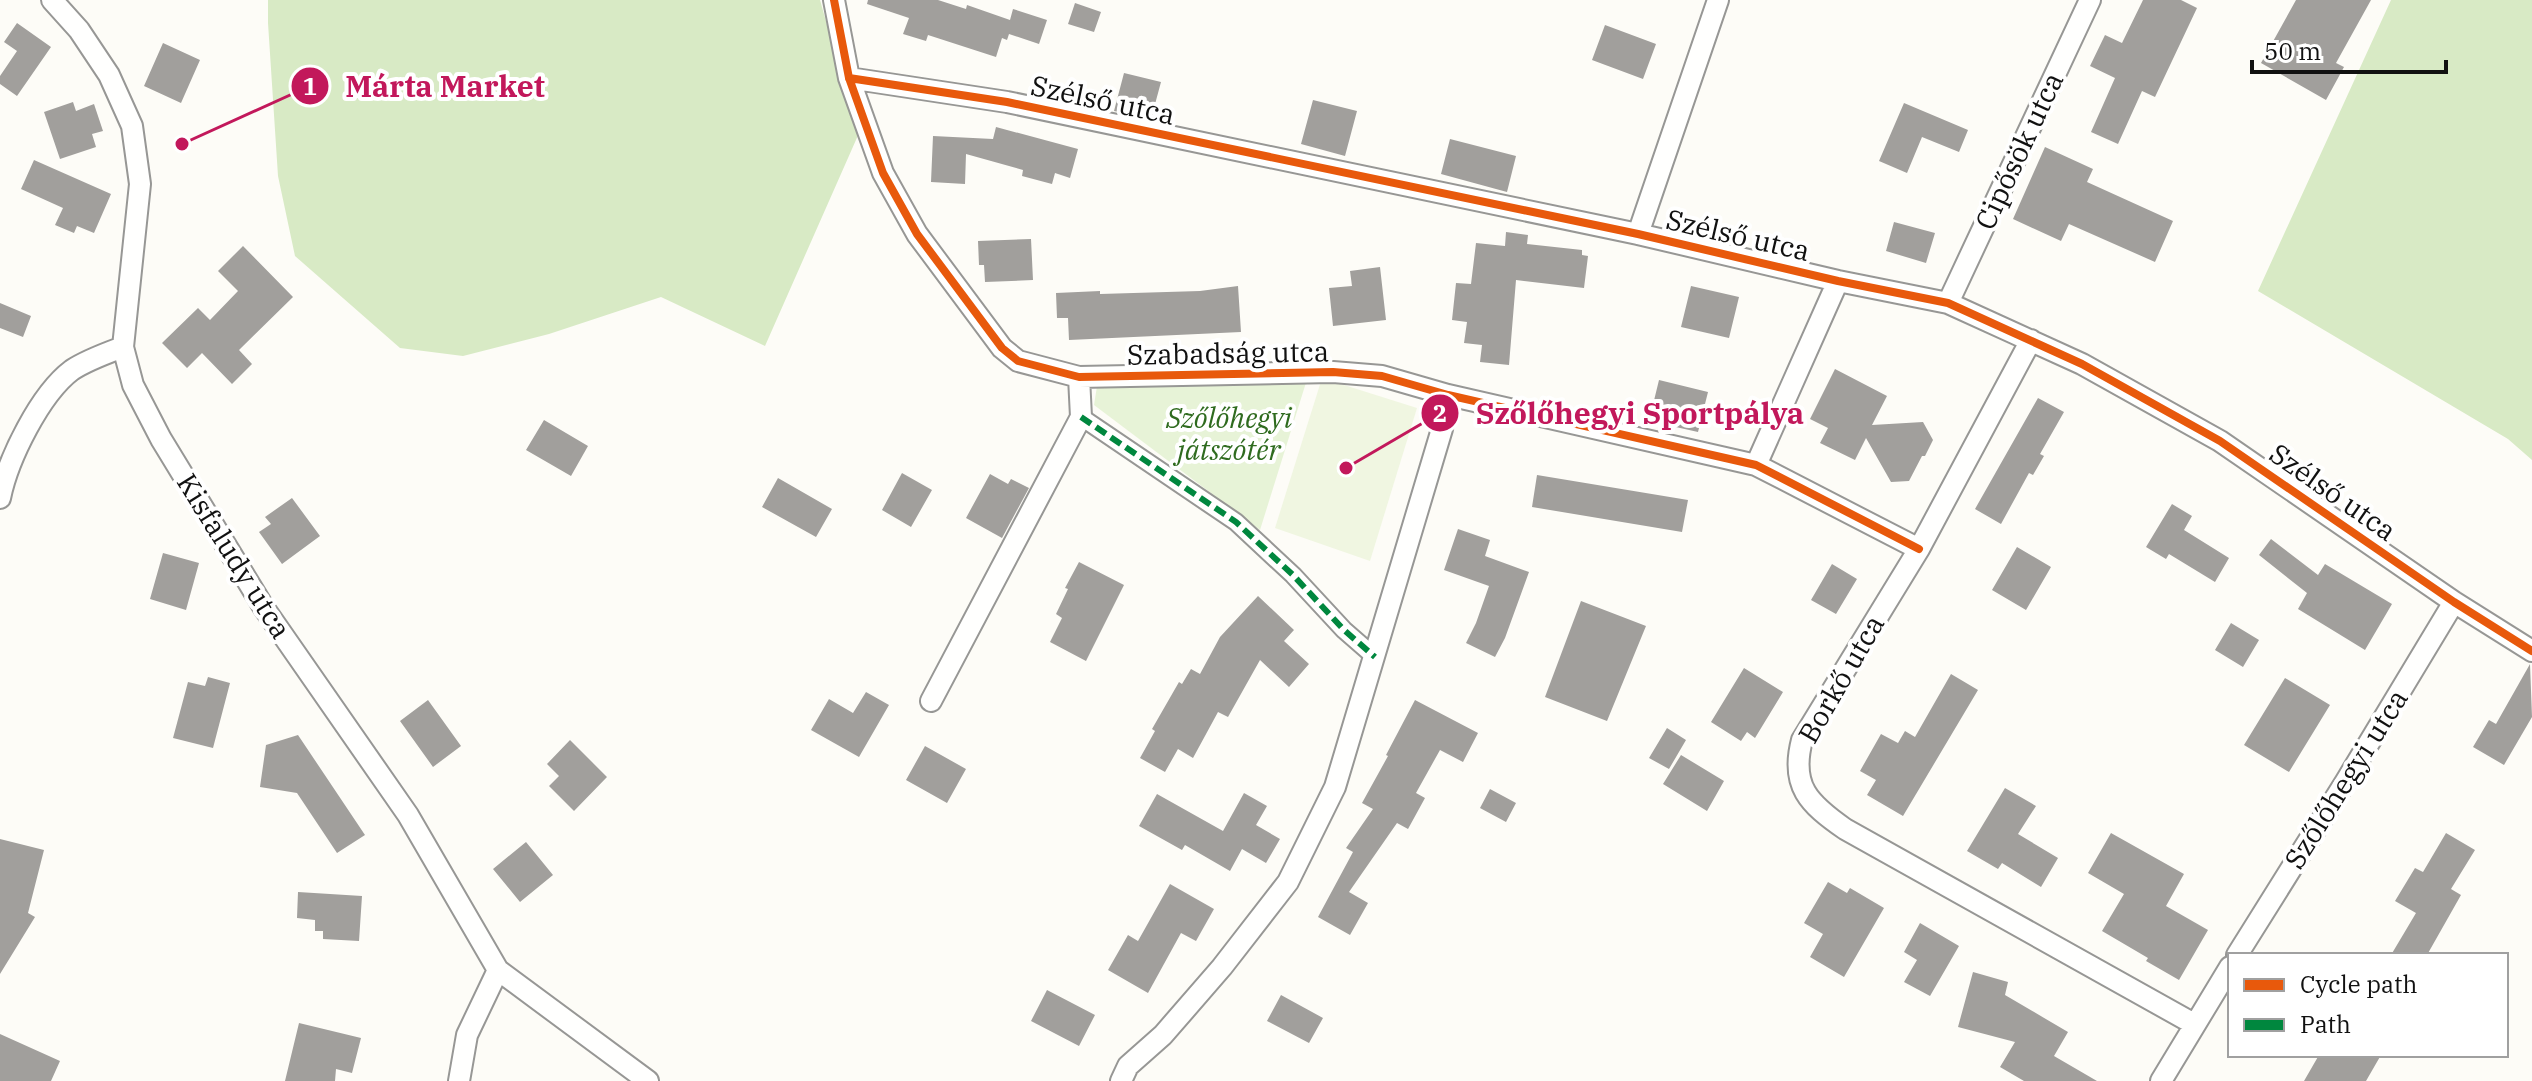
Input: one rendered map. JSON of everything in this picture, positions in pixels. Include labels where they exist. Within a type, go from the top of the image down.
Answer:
[{"type":"street","name":"Kisfaludy utca","points":[[52,0],[79,30],[109,75],[132,126],[140,184],[123,347],[133,385],[161,439],[264,608],[408,815],[498,970]]},
{"type":"street","name":"Szabadság utca","points":[[834,0],[849,78],[883,173],[917,234],[1002,348],[1018,361],[1079,377],[1333,372],[1382,376],[1448,395],[1756,465],[1919,549]]},
{"type":"street","points":[[1638,234],[1718,0]]},
{"type":"street","name":"Cipősök utca","points":[[1948,303],[2090,0]]},
{"type":"street","name":"Szélső utca","points":[[849,78],[1007,102],[1638,234],[1838,281],[1948,303],[2082,364],[2220,441],[2454,602],[2532,651]]},
{"type":"street","name":"Szélső utca","points":[[1756,465],[1838,281]]},
{"type":"street","name":"Borkő utca","points":[[2031,340],[1919,549],[1802,740],[1796,761],[1799,781],[1817,810],[1845,829],[2194,1024]]},
{"type":"street","points":[[0,498],[18,445],[37,410],[72,370],[123,347]]},
{"type":"street","points":[[931,701],[1081,417],[1079,377]]},
{"type":"street","points":[[1121,1081],[1128,1066],[1163,1035],[1222,967],[1288,882],[1335,787],[1442,429],[1448,395]]},
{"type":"street","points":[[1081,417],[1236,522],[1375,657]]},
{"type":"street","name":"Szőlőhegyi utca","points":[[2238,953],[2454,602]]},
{"type":"street","points":[[459,1081],[467,1035],[498,970],[648,1081]]},
{"type":"street","points":[[2161,1081],[2228,970]]},
{"type":"green space","points":[[268,0],[820,0],[835,53],[867,115],[765,346],[661,297],[549,334],[463,356],[400,348],[295,256],[278,176]]},
{"type":"green space","points":[[2391,0],[2532,0],[2532,460],[2508,439],[2258,291]]},
{"type":"green space","name":"Szőlőhegyi játszótér","points":[[1309,373],[1260,530],[1094,405],[1098,380]]},
{"type":"green space","points":[[1322,378],[1417,408],[1370,561],[1275,528]]},
{"type":"building","points":[[868,0],[938,0],[966,9],[967,5],[1010,20],[1013,9],[1047,20],[1039,44],[1009,34],[1007,40],[1002,38],[996,57],[928,35],[926,41],[903,34],[909,18],[867,4]]},
{"type":"building","points":[[2143,0],[2181,0],[2197,8],[2155,97],[2142,91],[2118,144],[2091,132],[2115,78],[2090,66],[2105,35],[2122,43]]},
{"type":"building","points":[[2296,0],[2371,0],[2336,63],[2344,67],[2326,100],[2261,63]]},
{"type":"building","points":[[1075,3],[1101,12],[1094,32],[1068,24]]},
{"type":"building","points":[[17,23],[51,47],[17,96],[0,84],[0,76],[17,51],[4,42]]},
{"type":"building","points":[[1605,25],[1656,44],[1643,79],[1592,60]]},
{"type":"building","points":[[163,43],[200,60],[181,103],[144,86]]},
{"type":"building","points":[[1124,73],[1161,82],[1151,119],[1114,111]]},
{"type":"building","points":[[1313,100],[1357,111],[1345,156],[1301,144]]},
{"type":"building","points":[[73,102],[76,111],[94,104],[103,131],[92,134],[96,147],[60,159],[44,112]]},
{"type":"building","points":[[1904,103],[1968,130],[1959,152],[1922,137],[1907,173],[1879,161]]},
{"type":"building","points":[[996,127],[1078,149],[1070,178],[1055,173],[1052,184],[1022,176],[1023,170],[966,154],[965,184],[931,182],[933,136],[993,139]]},
{"type":"building","points":[[1450,139],[1516,156],[1507,192],[1441,174]]},
{"type":"building","points":[[2045,147],[2093,169],[2087,182],[2173,221],[2155,262],[2069,224],[2061,241],[2013,219]]},
{"type":"building","points":[[34,160],[111,194],[94,233],[77,226],[74,233],[55,225],[63,208],[21,189]]},
{"type":"building","points":[[1894,222],[1935,233],[1926,263],[1886,251]]},
{"type":"building","points":[[1506,232],[1528,235],[1527,244],[1582,250],[1582,255],[1588,256],[1584,288],[1516,280],[1509,365],[1480,362],[1482,345],[1464,343],[1467,322],[1452,320],[1456,283],[1471,284],[1476,243],[1505,246]]},
{"type":"building","points":[[1031,239],[1033,280],[985,282],[984,265],[979,265],[978,241]]},
{"type":"building","points":[[243,246],[293,297],[239,350],[252,364],[232,384],[202,353],[187,368],[162,343],[198,308],[210,320],[238,291],[218,271]]},
{"type":"building","points":[[1380,267],[1386,320],[1333,326],[1329,288],[1352,286],[1350,271]]},
{"type":"building","points":[[1238,286],[1241,332],[1069,340],[1068,318],[1057,318],[1056,293],[1200,291]]},
{"type":"building","points":[[1691,286],[1739,297],[1729,338],[1681,327]]},
{"type":"building","points":[[0,303],[31,316],[23,337],[0,328]]},
{"type":"building","points":[[1835,369],[1887,396],[1872,425],[1923,422],[1933,440],[1909,481],[1891,482],[1866,438],[1855,460],[1820,443],[1828,428],[1810,419]]},
{"type":"building","points":[[1659,380],[1708,392],[1698,432],[1649,421]]},
{"type":"building","points":[[2038,398],[2064,412],[2040,454],[2044,456],[2033,475],[2029,473],[2001,524],[1975,509]]},
{"type":"building","points":[[544,420],[588,446],[571,476],[526,450]]},
{"type":"building","points":[[902,473],[932,490],[911,527],[882,510]]},
{"type":"building","points":[[990,474],[1008,484],[1011,479],[1029,488],[1002,538],[966,518]]},
{"type":"building","points":[[1537,475],[1688,500],[1682,532],[1532,507]]},
{"type":"building","points":[[778,478],[832,509],[816,537],[762,507]]},
{"type":"building","points":[[292,498],[320,536],[282,564],[259,532],[271,524],[265,517]]},
{"type":"building","points":[[2172,504],[2192,516],[2184,530],[2229,558],[2215,582],[2169,554],[2166,559],[2146,547]]},
{"type":"building","points":[[1458,529],[1490,540],[1485,556],[1529,572],[1495,657],[1466,643],[1489,586],[1444,570]]},
{"type":"building","points":[[2271,539],[2318,575],[2325,564],[2392,604],[2365,650],[2298,609],[2307,593],[2259,555]]},
{"type":"building","points":[[2017,547],[2051,567],[2026,610],[1992,590]]},
{"type":"building","points":[[163,553],[199,563],[186,610],[150,599]]},
{"type":"building","points":[[1079,562],[1124,585],[1086,661],[1050,642],[1062,618],[1056,614],[1068,589],[1065,588]]},
{"type":"building","points":[[1832,564],[1857,579],[1836,614],[1811,600]]},
{"type":"building","points":[[1258,596],[1294,630],[1284,641],[1309,664],[1289,687],[1260,660],[1228,717],[1218,712],[1193,758],[1178,749],[1165,772],[1140,758],[1155,731],[1152,729],[1179,682],[1182,684],[1191,669],[1200,674],[1220,637]]},
{"type":"building","points":[[1581,601],[1646,626],[1607,721],[1545,697]]},
{"type":"building","points":[[2231,623],[2259,640],[2243,667],[2215,650]]},
{"type":"building","points":[[2530,664],[2532,717],[2504,765],[2473,747],[2489,720],[2496,724]]},
{"type":"building","points":[[1744,668],[1783,692],[1755,738],[1747,732],[1741,741],[1711,722]]},
{"type":"building","points":[[1951,674],[1978,690],[1903,816],[1867,795],[1876,780],[1860,771],[1881,734],[1898,743],[1905,731],[1915,737]]},
{"type":"building","points":[[208,677],[230,683],[213,748],[173,738],[188,682],[205,686]]},
{"type":"building","points":[[2285,678],[2330,705],[2289,772],[2244,745]]},
{"type":"building","points":[[866,692],[889,705],[859,757],[811,730],[829,699],[853,713]]},
{"type":"building","points":[[428,700],[461,746],[433,767],[400,721]]},
{"type":"building","points":[[1415,700],[1478,733],[1463,762],[1440,750],[1416,793],[1425,798],[1408,829],[1397,823],[1349,892],[1368,903],[1350,935],[1318,917],[1353,852],[1346,848],[1373,809],[1362,803]]},
{"type":"building","points":[[1667,728],[1686,740],[1669,769],[1649,758]]},
{"type":"building","points":[[298,735],[365,835],[337,853],[297,793],[260,787],[266,745]]},
{"type":"building","points":[[570,740],[607,777],[574,811],[549,786],[559,776],[547,764]]},
{"type":"building","points":[[925,746],[966,769],[947,803],[906,780]]},
{"type":"building","points":[[1681,755],[1724,781],[1707,811],[1663,784]]},
{"type":"building","points":[[2005,788],[2036,806],[2018,834],[2058,858],[2041,887],[2002,863],[1998,869],[1967,851]]},
{"type":"building","points":[[1490,789],[1516,803],[1506,822],[1480,808]]},
{"type":"building","points":[[1244,793],[1267,806],[1256,825],[1280,839],[1266,863],[1242,849],[1230,871],[1185,845],[1182,850],[1139,826],[1157,794],[1223,831]]},
{"type":"building","points":[[2111,833],[2184,874],[2166,906],[2208,930],[2179,980],[2102,931],[2124,894],[2088,873]]},
{"type":"building","points":[[2446,833],[2475,850],[2451,889],[2461,895],[2428,953],[2392,953],[2416,913],[2395,901],[2415,868],[2423,872]]},
{"type":"building","points":[[0,839],[44,850],[28,913],[35,917],[0,974]]},
{"type":"building","points":[[526,842],[553,875],[520,902],[493,869]]},
{"type":"building","points":[[1828,882],[1847,893],[1850,888],[1884,908],[1844,977],[1810,957],[1823,934],[1804,923]]},
{"type":"building","points":[[1170,884],[1214,909],[1196,941],[1181,933],[1148,993],[1108,970],[1128,935],[1138,941]]},
{"type":"building","points":[[298,892],[362,896],[359,941],[323,939],[323,931],[315,931],[315,920],[297,918]]},
{"type":"building","points":[[1920,923],[1959,946],[1930,996],[1904,982],[1917,960],[1904,952]]},
{"type":"building","points":[[1973,972],[2008,982],[2005,995],[2068,1032],[2054,1056],[2097,1081],[2024,1081],[2000,1067],[2015,1042],[1958,1027]]},
{"type":"building","points":[[1047,990],[1095,1015],[1079,1046],[1031,1021]]},
{"type":"building","points":[[1281,995],[1323,1018],[1309,1043],[1267,1021]]},
{"type":"building","points":[[299,1023],[361,1038],[352,1073],[336,1069],[335,1081],[285,1081]]},
{"type":"building","points":[[0,1034],[60,1061],[51,1081],[0,1081]]},
{"type":"building","points":[[2318,1057],[2380,1057],[2366,1081],[2304,1081]]},
{"type":"marked path","points":[[1081,417],[1236,522],[1375,657]]},
{"type":"cycle path","points":[[834,0],[849,78],[883,173],[917,234],[1002,348],[1018,361],[1079,377],[1333,372],[1382,376],[1448,395],[1756,465],[1919,549]]},
{"type":"cycle path","points":[[849,78],[1007,102],[1638,234],[1838,281],[1948,303],[2082,364],[2220,441],[2454,602],[2532,651]]},
{"type":"place","name":"Márta Market","points":[[182,144]]},
{"type":"place","name":"Szőlőhegyi Sportpálya","points":[[1346,468]]}]
